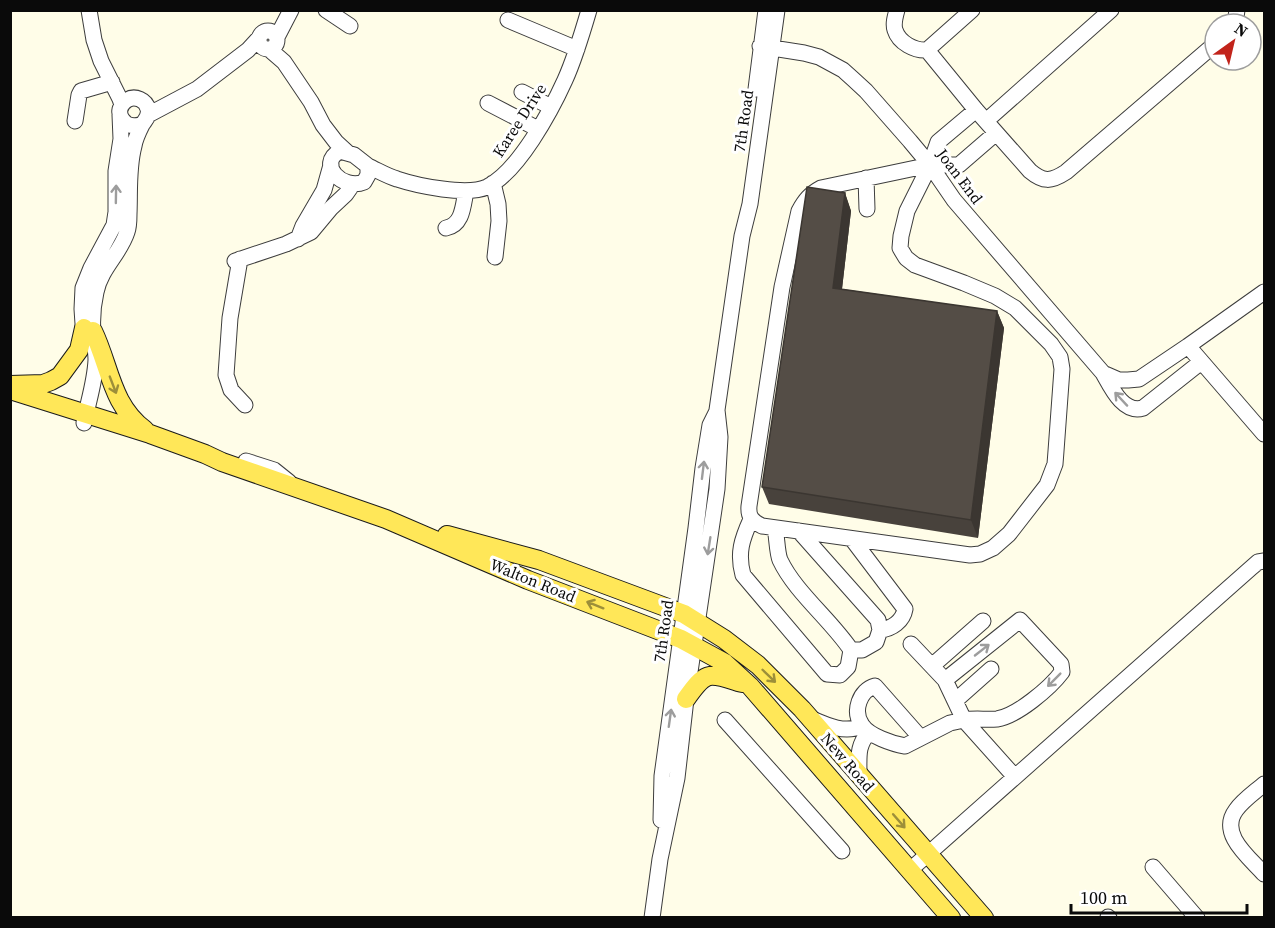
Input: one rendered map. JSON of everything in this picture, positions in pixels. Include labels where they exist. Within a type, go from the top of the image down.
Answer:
[{"type":"main road","points":[[10,385],[43,384],[60,376],[79,350],[88,329]]},
{"type":"main road","points":[[88,329],[101,350],[120,403],[136,423],[150,434]]},
{"type":"main road","name":"Walton Road","points":[[10,390],[148,443],[216,460]]},
{"type":"main road","name":"Walton Road","points":[[10,400],[150,434],[216,460],[386,519],[528,580],[687,643]]},
{"type":"main road","name":"Walton Road","points":[[386,519],[539,560],[691,618]]},
{"type":"main road","name":"New Road","points":[[691,618],[758,665],[781,687],[984,918]]},
{"type":"main road","name":"New Road","points":[[687,643],[724,663],[750,686],[951,918]]},
{"type":"main road","points":[[686,699],[697,683],[708,675],[718,675],[750,686]]},
{"type":"main road","points":[[928,854],[928,871],[932,878],[966,918]]},
{"type":"street","points":[[88,10],[101,61],[110,79],[135,110],[134,146],[122,220]]},
{"type":"street","points":[[326,10],[350,26]]},
{"type":"street","name":"Karee Drive","points":[[362,176],[466,191],[480,189],[500,179],[513,165],[551,107],[565,80],[589,10]]},
{"type":"street","name":"7th Road","points":[[660,859],[662,776],[691,618],[706,448],[710,425],[717,410],[742,236],[750,204],[766,47],[766,10]]},
{"type":"street","name":"7th Road","points":[[766,47],[777,10]]},
{"type":"street","points":[[897,10],[894,29],[900,39],[917,49],[927,50],[1030,171],[1038,178],[1048,180],[1057,178],[1066,172],[1203,54]]},
{"type":"street","points":[[927,50],[972,10]]},
{"type":"street","points":[[996,133],[959,165],[930,165],[820,188],[804,201],[799,211],[782,287],[748,512],[755,523],[762,526],[852,539],[970,555],[980,554],[993,548],[1009,534],[1047,485],[1055,464],[1062,369],[1060,357],[1051,344],[1015,308],[995,296],[915,265],[906,258],[900,248],[901,236],[907,212],[930,165],[938,142],[981,115],[1111,10]]},
{"type":"street","points":[[83,418],[95,376],[96,350],[88,329],[88,310],[104,270],[122,244],[128,230],[122,220],[116,171],[120,139],[135,110],[164,99],[175,101],[197,89],[266,42],[289,13]]},
{"type":"street","points":[[508,20],[577,49]]},
{"type":"street","points":[[266,42],[284,62],[322,125],[336,142],[337,158],[333,172],[341,180],[362,176]]},
{"type":"street","name":"Joan End","points":[[766,47],[804,52],[843,70],[866,91],[930,165],[954,200],[1103,373],[1124,404],[1137,410],[1155,399]]},
{"type":"street","points":[[75,122],[81,91],[110,79]]},
{"type":"street","points":[[522,92],[551,107]]},
{"type":"street","points":[[488,102],[538,129]]},
{"type":"street","points":[[337,158],[354,155],[362,176]]},
{"type":"street","points":[[245,405],[231,390],[226,375],[237,260],[298,239],[310,232],[325,204],[324,190],[337,158]]},
{"type":"street","points":[[325,204],[346,194],[362,176]]},
{"type":"street","points":[[866,178],[867,209]]},
{"type":"street","points":[[493,183],[499,222],[495,257]]},
{"type":"street","points":[[446,228],[452,227],[459,219],[466,191]]},
{"type":"street","points":[[1103,373],[1119,380],[1139,379],[1264,292]]},
{"type":"street","points":[[1188,346],[1264,434]]},
{"type":"street","points":[[1139,379],[1155,399],[1201,362]]},
{"type":"street","points":[[751,519],[742,541],[740,565],[743,575],[827,674],[840,675],[848,667],[851,650],[795,583],[779,559],[775,528]]},
{"type":"street","points":[[799,531],[878,620],[880,630],[876,642],[862,650],[851,650]]},
{"type":"street","points":[[852,539],[905,609],[904,616],[898,622],[888,629],[880,630]]},
{"type":"street","points":[[910,870],[1251,568],[1258,562],[1264,561]]},
{"type":"street","points":[[810,718],[848,730],[865,729],[888,742],[905,746],[950,723],[964,720],[998,719],[1017,712],[1056,680],[1062,672],[1061,664],[1020,620],[945,680]]},
{"type":"street","points":[[933,665],[983,621]]},
{"type":"street","name":"7th Road","points":[[652,918],[660,859],[677,778],[686,699],[687,643]]},
{"type":"street","points":[[911,644],[945,680],[964,720],[1014,777]]},
{"type":"street","points":[[955,701],[991,669]]},
{"type":"street","points":[[859,774],[859,747],[865,729],[858,708],[859,699],[871,687],[875,686],[920,737]]},
{"type":"street","points":[[725,720],[842,851]]},
{"type":"street","points":[[1264,784],[1236,811],[1231,819],[1230,827],[1232,836],[1264,874]]},
{"type":"street","points":[[1153,867],[1197,918]]},
{"type":"building","points":[[807,187],[845,193],[833,288],[997,311],[971,520],[762,487]]}]
